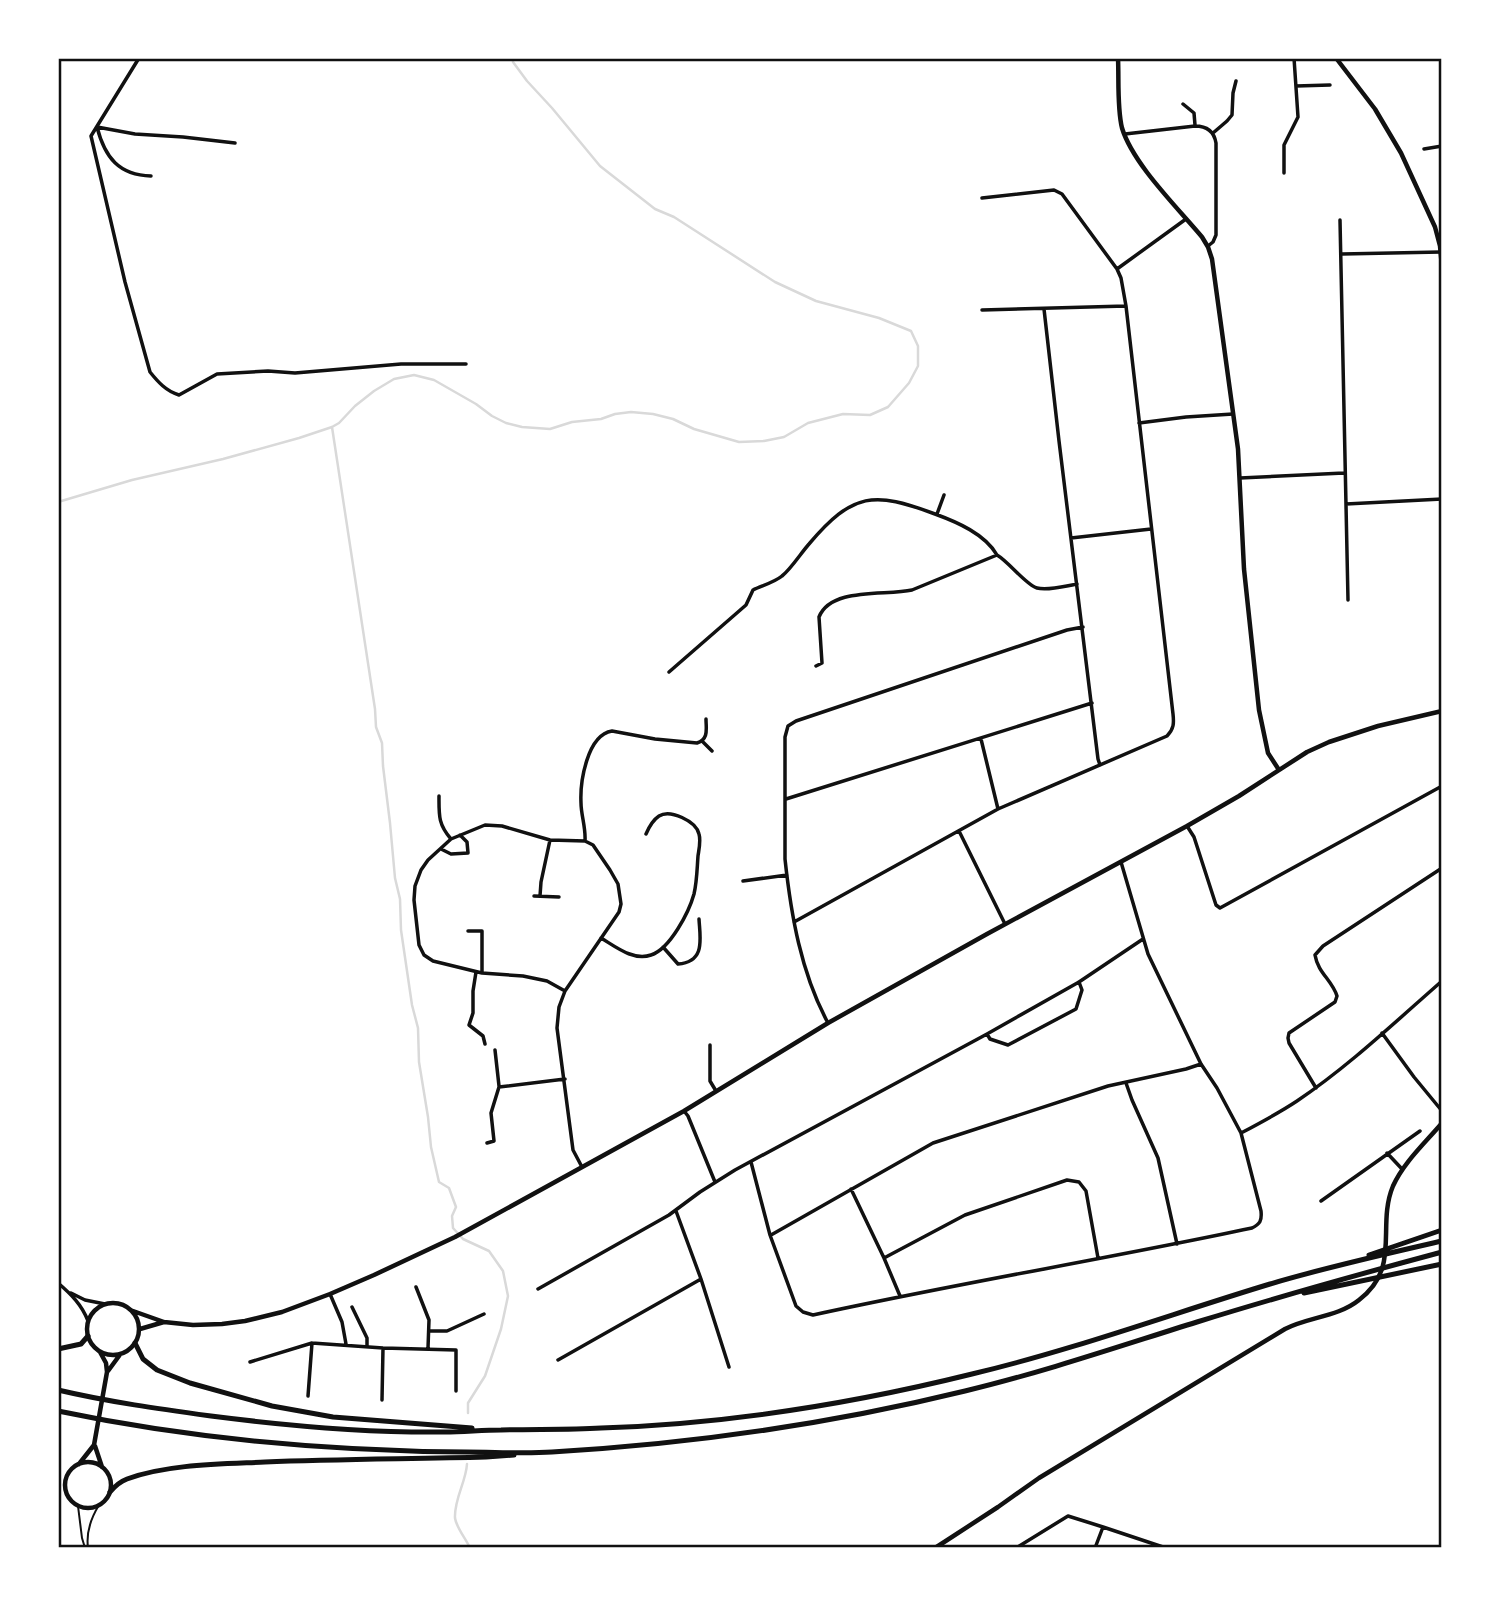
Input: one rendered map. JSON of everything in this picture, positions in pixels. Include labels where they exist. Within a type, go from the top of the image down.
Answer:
[{"type":"highway","points":[[58,1390],[154,1409],[239,1420],[387,1431],[602,1428],[692,1422],[905,1390],[1031,1359],[1442,1230]]},
{"type":"highway","points":[[1334,1266],[1442,1241]]},
{"type":"highway","points":[[110,1492],[117,1484],[133,1477],[208,1465],[486,1457],[762,1431],[908,1404],[1022,1376],[1352,1276],[1442,1252]]},
{"type":"highway","points":[[1267,1302],[1442,1265]]},
{"type":"highway","points":[[58,1349],[74,1347],[88,1336]]},
{"type":"highway","points":[[135,1343],[143,1359],[157,1370],[190,1383],[272,1406],[333,1417],[500,1430]]},
{"type":"highway","points":[[58,1411],[151,1428],[285,1444],[385,1450],[548,1452]]},
{"type":"street","points":[[139,58],[91,136],[125,282],[150,372],[159,383],[170,393],[179,395],[217,374],[268,370],[295,373],[401,364],[466,364]]},
{"type":"street","points":[[1118,58],[1121,123],[1125,134],[1144,168],[1208,247],[1212,258],[1240,478],[1244,569],[1259,710],[1268,753],[1279,770]]},
{"type":"street","points":[[1284,173],[1284,145],[1298,117],[1293,58]]},
{"type":"street","points":[[1336,58],[1391,133],[1439,239],[1442,267]]},
{"type":"street","points":[[1213,133],[1232,114],[1236,81]]},
{"type":"street","points":[[1296,86],[1330,85]]},
{"type":"street","points":[[1183,104],[1194,113],[1195,125]]},
{"type":"street","points":[[1125,134],[1195,125],[1205,127],[1213,133],[1216,143],[1216,235],[1208,247]]},
{"type":"street","points":[[97,127],[135,134],[235,143]]},
{"type":"street","points":[[97,127],[104,150],[113,162],[126,172],[151,176]]},
{"type":"street","points":[[1424,149],[1442,146]]},
{"type":"street","points":[[794,922],[999,809],[1167,736],[1174,723],[1121,278],[1064,196],[1057,191],[982,198]]},
{"type":"street","points":[[1117,269],[1186,218]]},
{"type":"street","points":[[1340,220],[1348,600]]},
{"type":"street","points":[[1341,254],[1441,252]]},
{"type":"street","points":[[982,310],[1126,306]]},
{"type":"street","points":[[1045,309],[1100,765]]},
{"type":"street","points":[[1139,424],[1233,414]]},
{"type":"street","points":[[1240,478],[1344,473]]},
{"type":"street","points":[[937,514],[944,495]]},
{"type":"street","points":[[669,672],[746,604],[753,590],[781,577],[821,529],[840,511],[860,501],[874,498],[906,504],[967,528],[992,546],[997,555],[1032,586],[1040,589],[1077,584]]},
{"type":"street","points":[[1346,504],[1442,499]]},
{"type":"street","points":[[1071,538],[1151,529]]},
{"type":"street","points":[[816,666],[821,663],[819,617],[835,600],[912,590],[997,555]]},
{"type":"street","points":[[828,1023],[799,951],[787,875],[785,737],[788,726],[796,721],[1083,627]]},
{"type":"street","points":[[786,799],[1092,703]]},
{"type":"street","points":[[88,1321],[97,1307],[117,1303],[164,1322],[222,1324],[282,1312],[330,1294],[455,1237],[684,1111],[828,1023],[1187,826],[1307,752],[1378,726],[1442,711]]},
{"type":"street","points":[[585,841],[580,801],[582,781],[590,752],[600,736],[612,731],[697,743],[702,741],[706,734],[706,719]]},
{"type":"street","points":[[981,739],[999,809]]},
{"type":"street","points":[[702,741],[712,751]]},
{"type":"street","points":[[1187,826],[1194,837],[1216,905],[1220,908],[1442,786]]},
{"type":"street","points":[[439,796],[439,821],[451,839]]},
{"type":"street","points":[[601,938],[624,952],[638,956],[651,955],[663,947],[674,934],[693,896],[700,840],[698,829],[689,820],[665,814],[653,822],[646,834]]},
{"type":"street","points":[[565,991],[547,981],[476,972],[433,961],[424,954],[419,944],[415,886],[428,860],[451,839],[485,825],[502,826],[550,840],[585,841],[593,845],[618,884],[621,904],[619,912],[565,991],[559,1007],[557,1028],[573,1150],[582,1167]]},
{"type":"street","points":[[959,831],[1005,924]]},
{"type":"street","points":[[441,849],[451,854],[468,853],[467,842],[460,835]]},
{"type":"street","points":[[540,896],[550,840]]},
{"type":"street","points":[[751,1162],[771,1236],[796,1306],[813,1315],[1177,1244],[1252,1228],[1259,1224],[1262,1217],[1241,1133],[1201,1064],[1148,954],[1121,862]]},
{"type":"street","points":[[1315,1088],[1288,1038],[1289,1033],[1335,1002],[1337,996],[1317,965],[1315,954],[1442,868]]},
{"type":"street","points":[[743,881],[787,875]]},
{"type":"street","points":[[534,896],[559,897]]},
{"type":"street","points":[[663,947],[678,964],[687,963],[699,950],[699,919]]},
{"type":"street","points":[[468,931],[482,931],[482,973]]},
{"type":"street","points":[[538,1289],[676,1211],[715,1182],[1079,982],[1143,939]]},
{"type":"street","points":[[476,972],[473,1013],[469,1025],[483,1037],[485,1044]]},
{"type":"street","points":[[1241,1133],[1285,1109],[1315,1088],[1442,981]]},
{"type":"street","points":[[987,1034],[990,1039],[1009,1045],[1076,1009],[1082,990],[1079,982]]},
{"type":"street","points":[[1382,1034],[1442,1111]]},
{"type":"street","points":[[710,1045],[710,1081],[716,1091]]},
{"type":"street","points":[[487,1143],[494,1142],[491,1113],[499,1087],[495,1050]]},
{"type":"street","points":[[771,1236],[933,1143],[1108,1086],[1201,1064]]},
{"type":"street","points":[[499,1087],[565,1079]]},
{"type":"street","points":[[1126,1083],[1158,1158],[1177,1244]]},
{"type":"street","points":[[684,1111],[715,1182]]},
{"type":"street","points":[[935,1548],[1039,1478],[1285,1329],[1301,1321],[1340,1310],[1360,1300],[1381,1272],[1387,1251],[1388,1204],[1393,1186],[1402,1169],[1442,1123]]},
{"type":"street","points":[[1321,1201],[1420,1132]]},
{"type":"street","points":[[1387,1153],[1402,1169]]},
{"type":"street","points":[[884,1258],[965,1214],[1067,1180],[1079,1182],[1086,1191],[1098,1258]]},
{"type":"street","points":[[851,1189],[900,1296]]},
{"type":"street","points":[[676,1211],[729,1367]]},
{"type":"street","points":[[558,1360],[701,1279]]},
{"type":"street","points":[[58,1283],[80,1305],[88,1321],[90,1342],[106,1363],[107,1372],[94,1445],[79,1464],[60,1478]]},
{"type":"street","points":[[416,1287],[429,1320],[428,1349]]},
{"type":"street","points":[[69,1292],[85,1300],[105,1304]]},
{"type":"street","points":[[330,1294],[342,1322],[346,1344]]},
{"type":"street","points":[[352,1307],[367,1338],[367,1346]]},
{"type":"street","points":[[107,1372],[115,1359],[135,1343],[140,1329],[133,1311]]},
{"type":"street","points":[[429,1331],[447,1331],[484,1314]]},
{"type":"street","points":[[140,1329],[164,1322]]},
{"type":"street","points":[[308,1396],[312,1343]]},
{"type":"street","points":[[250,1362],[312,1343],[456,1350],[456,1391]]},
{"type":"street","points":[[382,1400],[383,1348]]},
{"type":"street","points":[[99,1351],[115,1355],[124,1353]]},
{"type":"street","points":[[61,1492],[78,1506],[92,1508],[104,1502],[110,1492],[110,1479],[94,1445]]},
{"type":"street","points":[[79,1464],[92,1463],[103,1468]]},
{"type":"street","points":[[68,1474],[65,1486],[69,1499]]},
{"type":"street","points":[[1016,1548],[1070,1516],[1166,1548]]},
{"type":"street","points":[[1095,1548],[1103,1527]]},
{"type":"lane","points":[[86,1548],[91,1521],[99,1505]]},
{"type":"lane","points":[[78,1506],[86,1548]]},
{"type":"waterway","points":[[58,502],[332,427],[374,391],[394,379],[414,375],[434,380],[492,416],[522,427],[550,429],[572,422],[631,412],[673,419],[694,429],[739,442],[784,437],[808,423],[843,414],[870,415],[888,407],[909,383],[918,366],[918,346],[911,331],[879,318],[816,301],[775,282],[674,217],[655,209],[600,166],[527,81],[513,58]]},
{"type":"waterway","points":[[332,427],[376,727],[382,743],[395,878],[400,899],[401,930],[418,1028],[419,1062],[431,1147],[439,1182],[449,1188],[456,1207],[452,1216],[453,1228],[463,1239],[489,1251],[503,1271],[508,1296],[501,1329],[485,1376],[468,1403],[468,1413]]},
{"type":"waterway","points":[[467,1464],[455,1518],[470,1548]]}]
